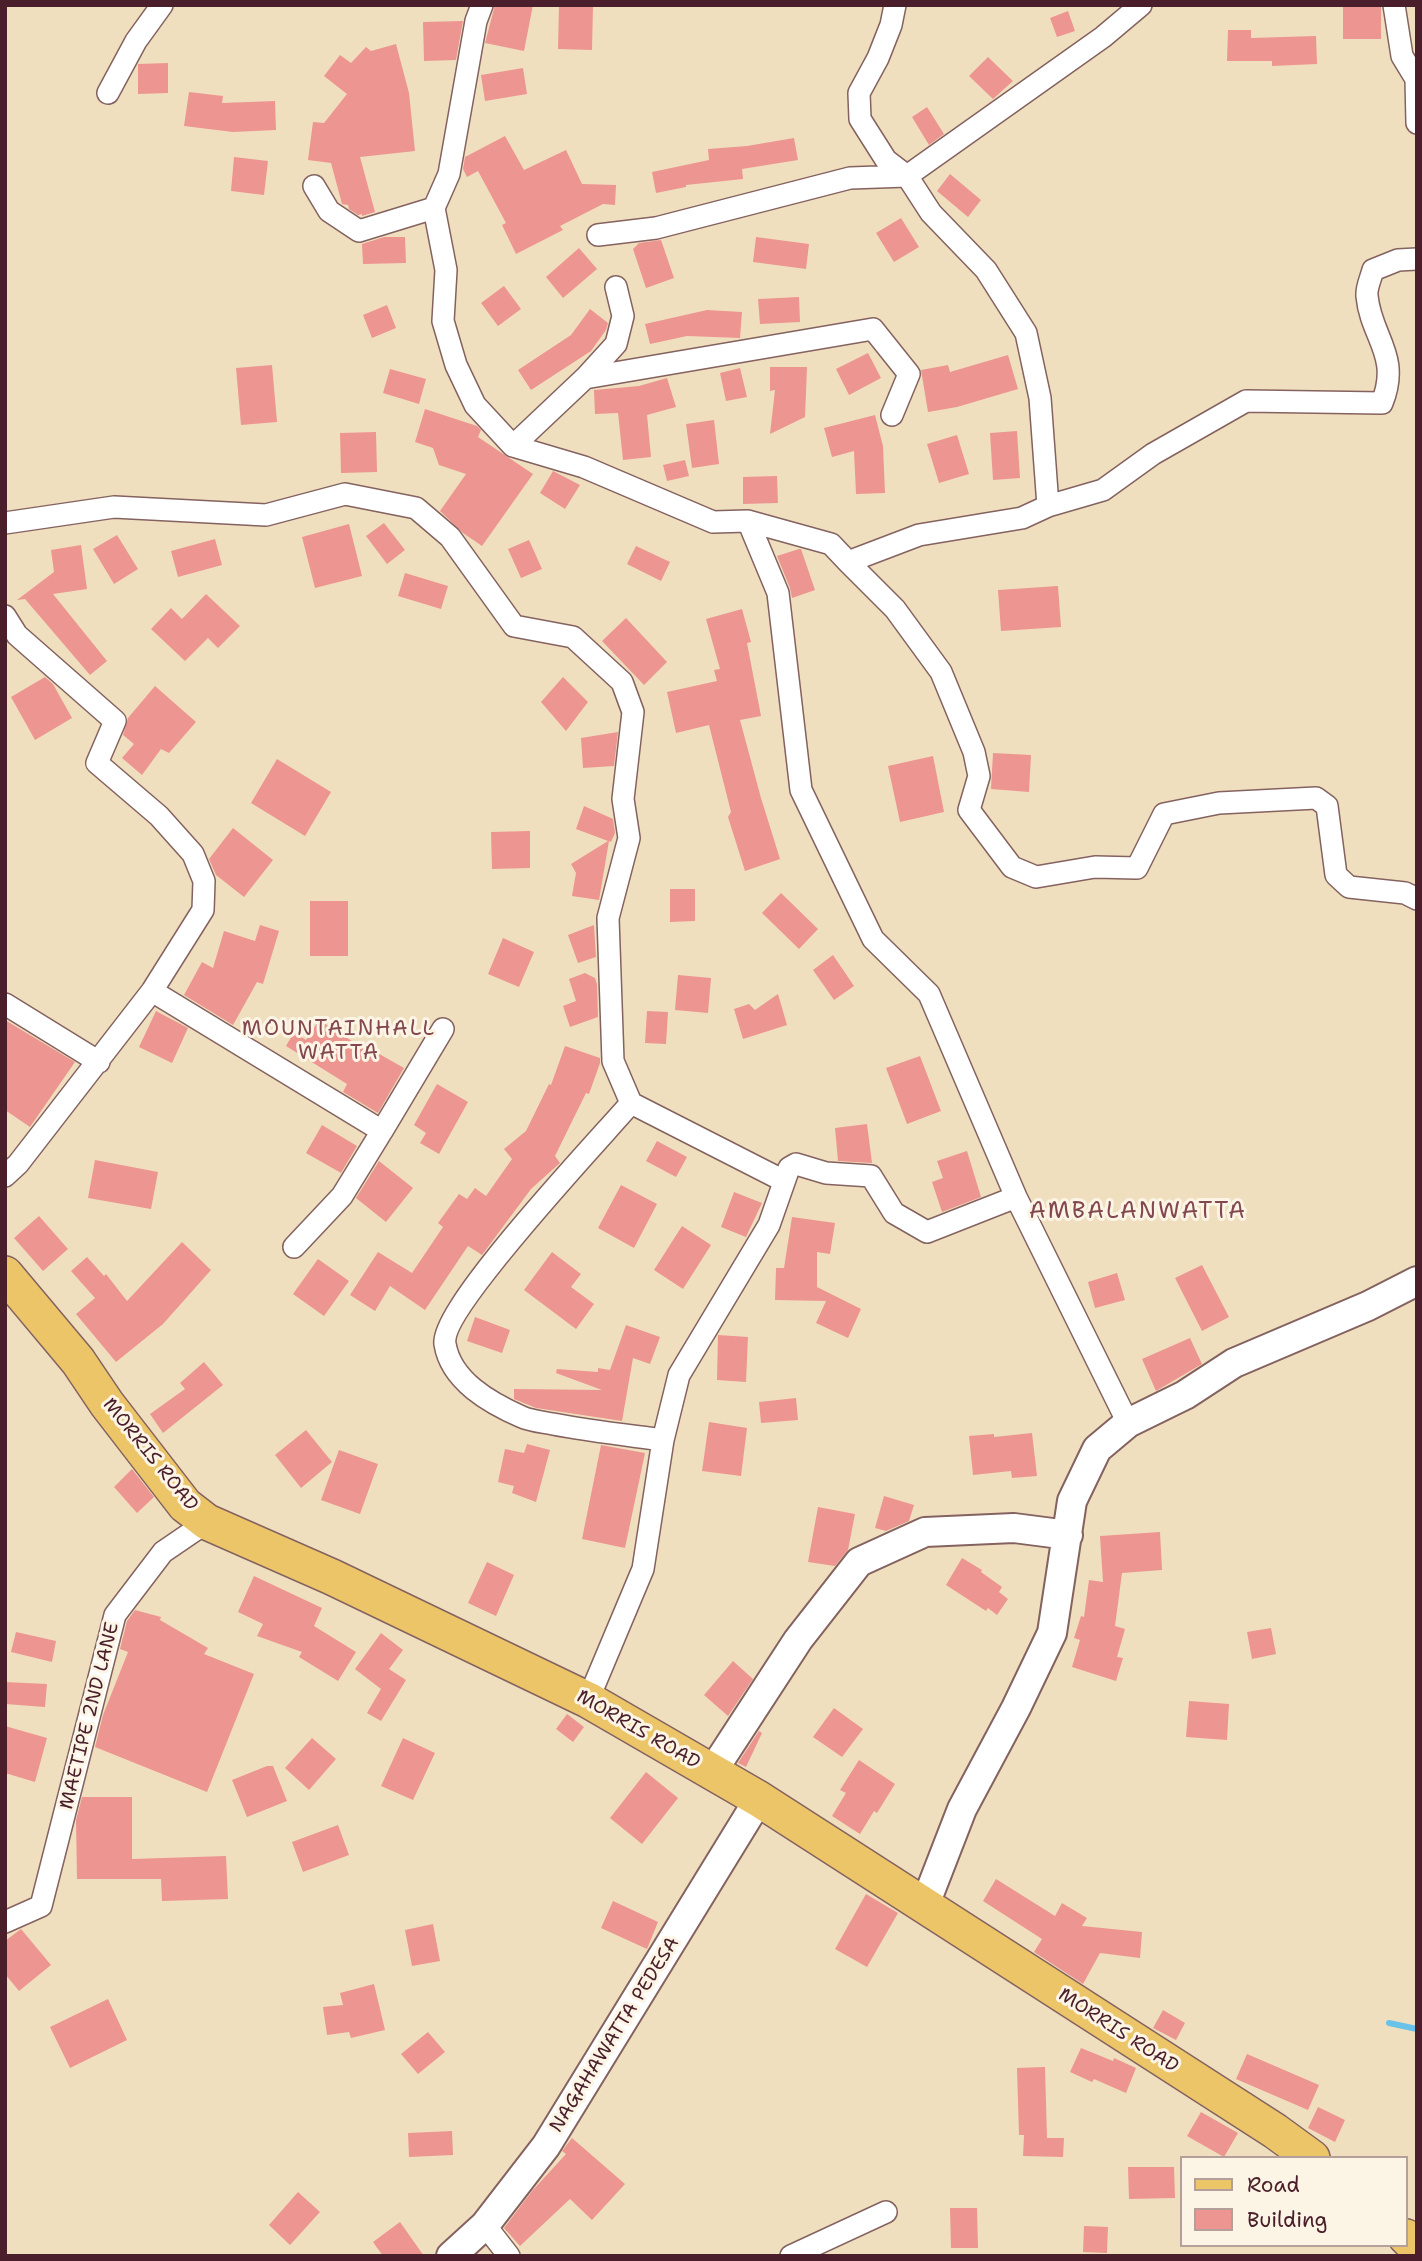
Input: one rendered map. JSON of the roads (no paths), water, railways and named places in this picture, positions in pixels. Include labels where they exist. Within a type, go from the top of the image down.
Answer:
[{"type":"main road","name":"MORRIS ROAD","points":[[5,1274],[78,1361],[107,1404],[186,1505],[207,1522],[332,1577],[588,1700],[759,1799],[1309,2156]]},
{"type":"street","points":[[108,93],[136,40],[162,5]]},
{"type":"street","points":[[482,5],[476,21],[449,174],[434,208],[446,270],[443,321],[456,365],[475,405],[513,446],[584,467],[713,522],[748,521],[831,544],[895,609],[940,673],[974,752],[979,776],[969,810],[1012,867],[1036,877],[1096,867],[1137,868],[1164,814],[1219,803],[1316,799],[1327,806],[1336,875],[1349,887],[1405,893],[1417,899]]},
{"type":"street","points":[[895,5],[891,25],[878,58],[859,93],[860,119],[886,160],[907,176],[932,213],[986,270],[1026,333],[1040,398],[1048,506]]},
{"type":"street","points":[[598,235],[656,228],[850,178],[907,176],[1103,37],[1141,5]]},
{"type":"street","points":[[1394,5],[1402,57],[1416,78],[1417,123]]},
{"type":"street","points":[[314,186],[329,211],[359,231],[434,208]]},
{"type":"street","points":[[848,562],[919,535],[1022,518],[1048,506],[1103,490],[1153,454],[1246,401],[1382,403],[1389,384],[1388,366],[1366,294],[1373,270],[1398,260],[1417,259]]},
{"type":"street","points":[[513,446],[586,378],[616,344],[623,316],[616,287]]},
{"type":"street","points":[[586,378],[873,329],[909,374],[892,415]]},
{"type":"street","points":[[5,523],[114,507],[265,515],[345,494],[416,508],[450,537],[514,626],[573,638],[622,682],[633,712],[623,799],[629,838],[608,918],[612,1061],[631,1103],[785,1181]]},
{"type":"street","points":[[748,521],[778,593],[801,790],[873,939],[929,994],[1016,1196],[1128,1423]]},
{"type":"street","points":[[5,616],[17,635],[115,721],[97,763],[159,816],[193,854],[204,881],[203,910],[152,991],[18,1164],[5,1176]]},
{"type":"street","points":[[152,991],[382,1131]]},
{"type":"street","points":[[5,1004],[99,1062]]},
{"type":"street","points":[[294,1247],[342,1196],[443,1029]]},
{"type":"street","points":[[631,1103],[489,1265],[447,1326],[444,1343],[457,1375],[473,1389],[523,1418],[663,1440]]},
{"type":"street","points":[[588,1700],[643,1569],[663,1440],[680,1375],[769,1225],[789,1168],[796,1164],[826,1173],[871,1176],[894,1213],[927,1232],[1016,1196]]},
{"type":"street","points":[[923,1907],[962,1810],[1052,1633],[1072,1501],[1097,1449],[1128,1423],[1185,1395],[1234,1363],[1368,1306],[1417,1281]]},
{"type":"street","name":"MAETIPE 2ND LANE","points":[[5,1922],[41,1906],[115,1615],[163,1552],[207,1522]]},
{"type":"street","points":[[712,1772],[798,1640],[859,1562],[925,1532],[1014,1528],[1068,1535]]},
{"type":"street","name":"NAGAHAWATTA PEDESA","points":[[451,2256],[485,2225],[546,2146],[759,1799]]},
{"type":"street","points":[[791,2256],[886,2212]]},
{"type":"street","points":[[485,2225],[509,2256]]},
{"type":"waterway","points":[[1389,2023],[1417,2029]]},
{"type":"district","name":"MOUNTAINHALL WATTA","points":[[339,1042]]},
{"type":"district","name":"AMBALANWATTA","points":[[1138,1212]]}]
